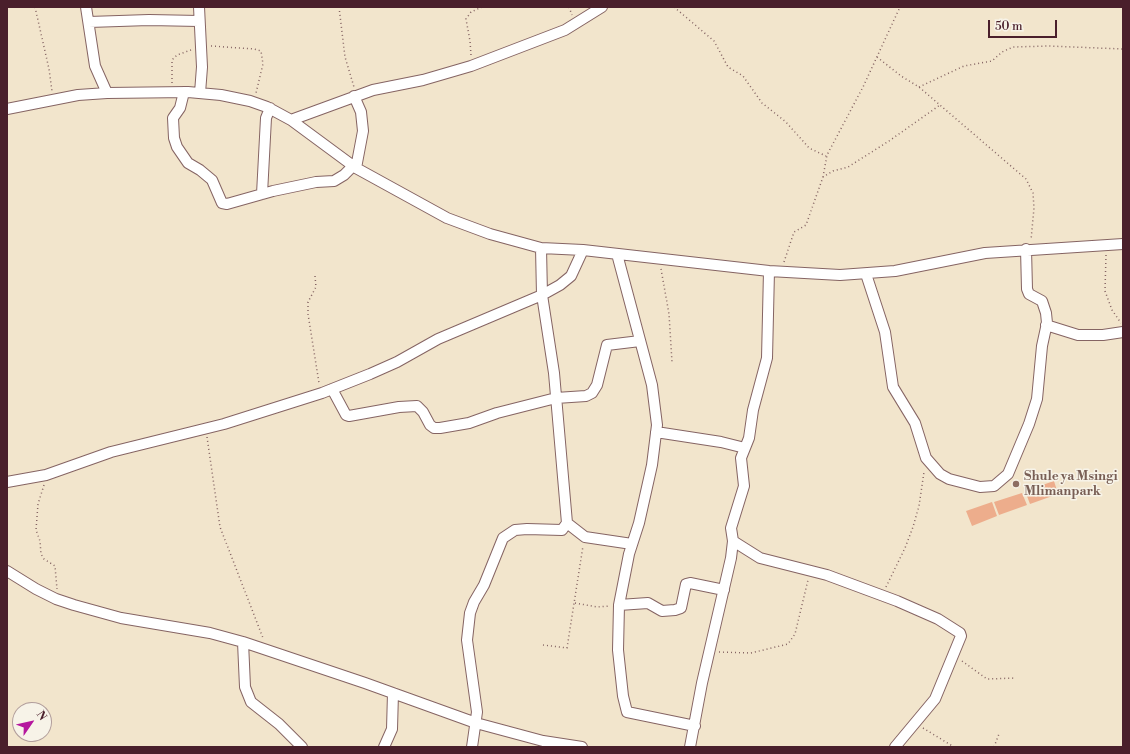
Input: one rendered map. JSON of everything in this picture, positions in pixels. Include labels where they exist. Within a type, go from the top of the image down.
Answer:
[{"type":"street","points":[[86,7],[95,66],[99,79],[107,93]]},
{"type":"street","points":[[291,120],[373,90],[424,80],[471,66],[565,30],[602,7]]},
{"type":"street","points":[[89,22],[149,20],[201,12],[200,93]]},
{"type":"street","points":[[7,109],[78,95],[107,93],[184,92],[221,95],[253,102],[270,108],[291,120],[355,167],[446,218],[472,228],[541,248],[583,250],[780,272],[866,274],[894,271],[985,253],[1123,244]]},
{"type":"street","points":[[184,92],[180,108],[173,118],[177,147],[188,163],[200,170],[212,180],[222,203],[228,204],[244,201],[262,194],[316,182],[334,181],[355,167],[363,131],[361,112],[355,96]]},
{"type":"street","points":[[262,194],[266,118],[270,108]]},
{"type":"street","points":[[472,747],[476,723],[476,701],[467,651],[467,640],[470,613],[474,602],[484,586],[503,538],[515,530],[527,528],[562,530],[567,523],[554,373],[542,295],[541,248]]},
{"type":"street","points":[[866,274],[885,332],[893,387],[915,423],[926,458],[940,474],[950,479],[980,487],[994,486],[1008,474],[1027,430],[1037,399],[1042,346],[1046,325],[1044,305],[1038,297],[1029,294],[1027,289],[1028,249]]},
{"type":"street","points":[[7,482],[46,475],[111,452],[206,428],[332,389],[397,362],[438,339],[468,325],[542,295],[560,285],[571,276],[583,250]]},
{"type":"street","points":[[617,254],[655,400],[657,425],[652,465],[623,581],[619,605],[618,650],[625,709],[631,713],[664,718],[694,726]]},
{"type":"street","points":[[690,747],[707,658],[724,590],[733,541],[731,535],[733,518],[744,486],[740,465],[749,438],[753,410],[767,358],[769,271]]},
{"type":"street","points":[[1046,325],[1078,335],[1103,335],[1123,332]]},
{"type":"street","points":[[332,389],[346,415],[399,407],[417,406],[423,412],[430,426],[434,428],[469,423],[497,413],[556,398],[586,396],[592,393],[597,385],[607,345],[640,341]]},
{"type":"street","points":[[656,432],[721,442],[745,448]]},
{"type":"street","points":[[567,523],[585,537],[632,544]]},
{"type":"street","points":[[733,541],[760,558],[810,570],[882,596],[932,617],[960,633],[961,636],[935,699],[895,747]]},
{"type":"street","points":[[7,571],[11,577],[56,599],[121,618],[210,633],[243,642],[476,723],[543,741],[582,747]]},
{"type":"street","points":[[619,605],[648,603],[662,611],[675,610],[681,608],[686,584],[690,583],[724,590]]},
{"type":"street","points":[[243,642],[245,687],[251,702],[279,724],[302,747]]},
{"type":"street","points":[[384,747],[392,729],[393,693]]},
{"type":"path","points":[[35,7],[49,69],[53,100]]},
{"type":"path","points":[[339,7],[345,58],[355,96]]},
{"type":"path","points":[[471,66],[470,41],[466,19],[471,12],[482,7]]},
{"type":"path","points":[[674,7],[714,41],[728,67],[743,76],[762,103],[786,122],[809,148],[826,156]]},
{"type":"path","points":[[780,272],[794,232],[806,225],[823,177],[826,156],[877,57],[900,7]]},
{"type":"path","points":[[173,93],[172,60],[177,55],[201,46],[261,51],[263,64],[253,102]]},
{"type":"path","points":[[919,87],[964,66],[992,60],[1002,52],[1013,47],[1048,46],[1123,49]]},
{"type":"path","points":[[877,57],[901,76],[919,87],[1021,174],[1030,184],[1033,193],[1034,208],[1028,249]]},
{"type":"path","points":[[823,177],[833,171],[848,167],[889,141],[940,105]]},
{"type":"path","points":[[1106,245],[1105,291],[1112,310],[1123,327]]},
{"type":"path","points":[[658,259],[669,314],[672,362]]},
{"type":"path","points":[[315,276],[316,287],[308,302],[308,314],[316,369],[322,393]]},
{"type":"path","points":[[206,428],[220,527],[268,650]]},
{"type":"path","points":[[882,596],[905,548],[913,527],[919,506],[926,458]]},
{"type":"path","points":[[46,475],[38,504],[36,530],[40,541],[41,554],[44,559],[55,566],[58,581],[56,599]]},
{"type":"path","points":[[543,645],[567,648],[575,603],[579,566],[585,537]]},
{"type":"path","points":[[707,658],[722,651],[751,653],[788,644],[795,634],[810,570]]},
{"type":"path","points":[[575,603],[596,607],[619,605]]},
{"type":"path","points":[[953,654],[987,679],[1016,678]]},
{"type":"path","points":[[915,722],[954,747]]},
{"type":"path","points":[[994,747],[999,734]]},
{"type":"building","points":[[1054,481],[1058,494],[1030,504],[1025,491]]},
{"type":"building","points":[[1022,493],[1027,505],[999,515],[994,502]]},
{"type":"building","points":[[992,502],[997,516],[972,526],[966,511]]},
{"type":"place","name":"Shule ya Msingi Mlimanpark","points":[[1016,484]]}]
